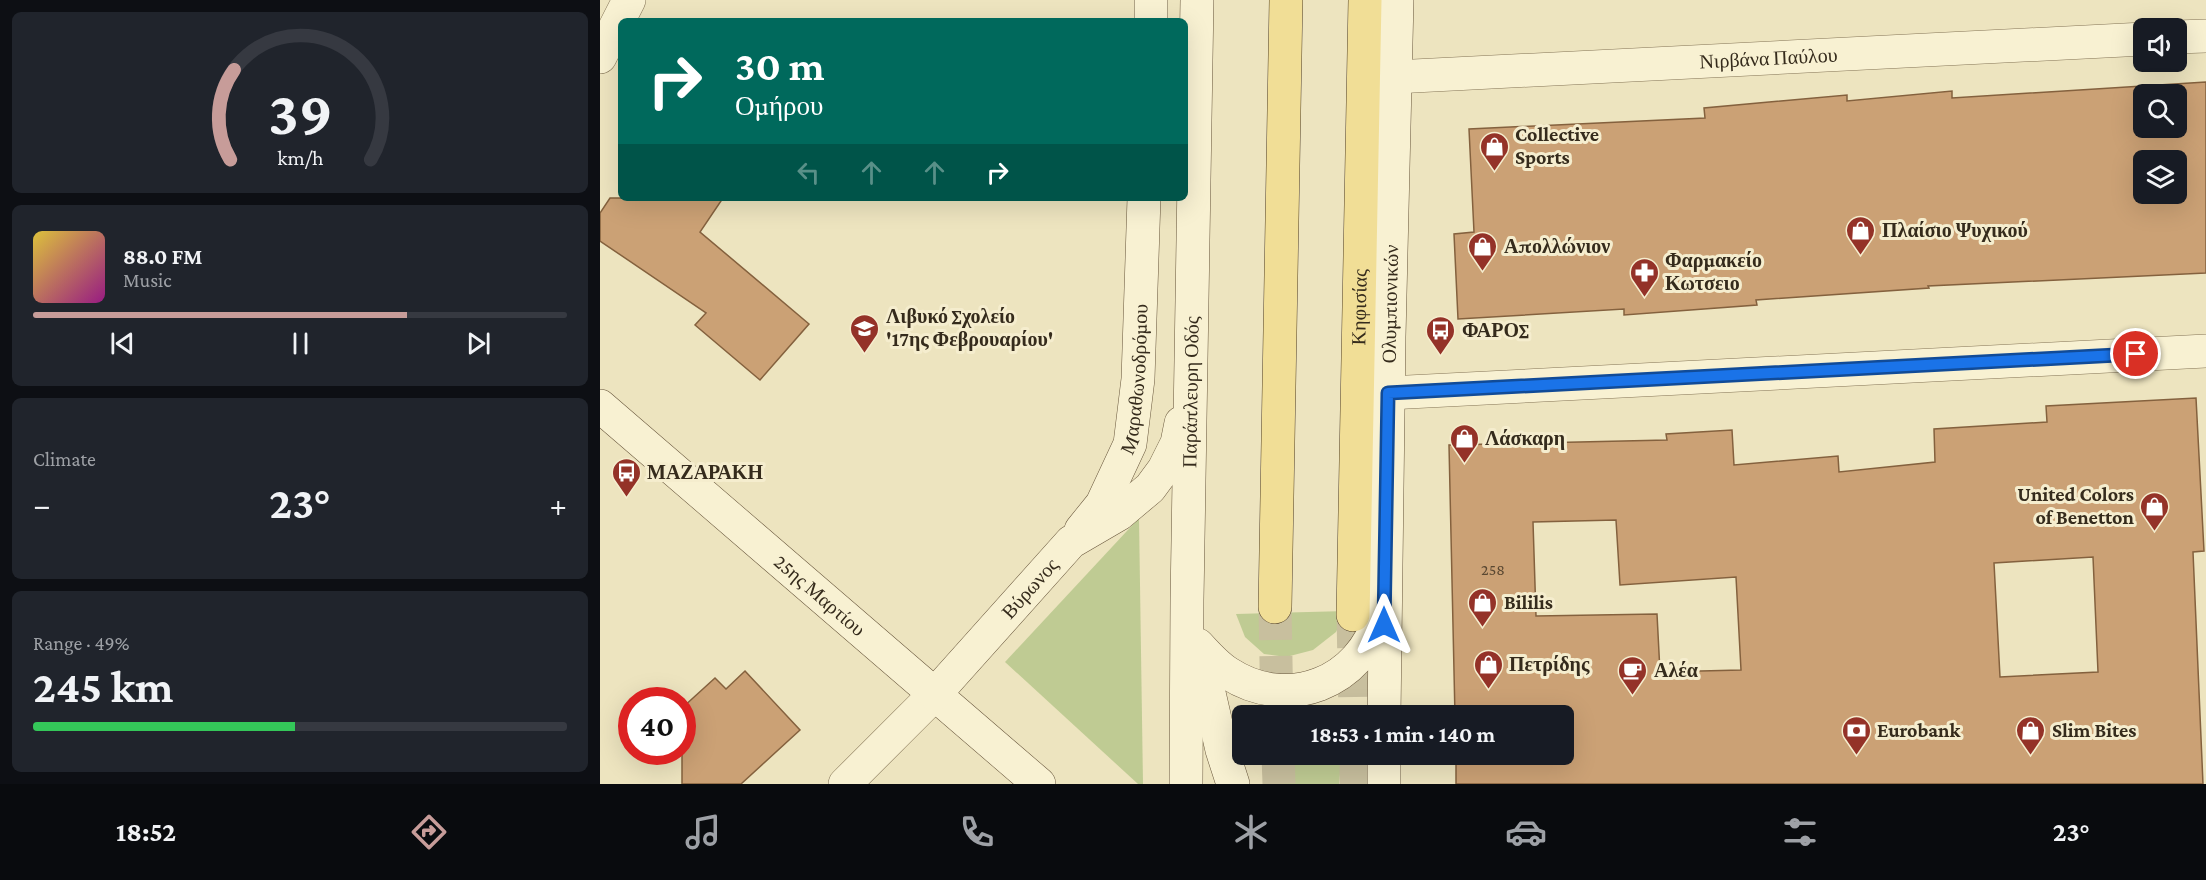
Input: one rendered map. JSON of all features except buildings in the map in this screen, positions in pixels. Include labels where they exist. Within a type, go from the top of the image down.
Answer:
[{"type":"main road","points":[[1275,607],[1286,0]]},
{"type":"main road","name":"Κηφισίας","points":[[1353,615],[1365,0]]},
{"type":"street","points":[[620,18],[629,0]]},
{"type":"street","points":[[1150,18],[1151,0]]},
{"type":"street","name":"Παράπλευρη Οδός","points":[[1186,784],[1197,0]]},
{"type":"street","name":"Ολυμπιονικών","points":[[1384,705],[1384,603],[1397,0]]},
{"type":"street","points":[[600,57],[618,22]]},
{"type":"street","points":[[2187,37],[2206,36]]},
{"type":"street","name":"Νιρβάνα Παύλου","points":[[1394,77],[2133,40]]},
{"type":"street","name":"Μαραθωνοδρόμου","points":[[1071,542],[1102,504],[1130,444],[1138,379],[1144,201]]},
{"type":"street","points":[[1388,393],[2206,351]]},
{"type":"street","name":"Βύρωνος","points":[[845,784],[935,694],[1071,542],[1119,514],[1150,488],[1164,469],[1177,443],[1190,386]]},
{"type":"street","name":"25ης Μαρτίου","points":[[600,406],[1039,784]]},
{"type":"street","points":[[1187,601],[1222,750],[1233,784]]},
{"type":"street","points":[[1198,645],[1229,673],[1248,683],[1284,690],[1320,685],[1352,666],[1374,638],[1384,603]]},
{"type":"street","points":[[1384,765],[1384,784]]},
{"type":"green space","points":[[1139,518],[1143,784],[1138,784],[1005,662]]},
{"type":"green space","points":[[1347,611],[1336,632],[1313,650],[1286,657],[1264,654],[1245,637],[1236,614]]},
{"type":"green space","points":[[1267,765],[1341,765],[1339,784],[1274,784]]},
{"type":"tunnel","points":[[1275,607],[1277,705]]},
{"type":"tunnel","points":[[1353,615],[1355,705]]},
{"type":"tunnel","points":[[1278,765],[1279,784]]},
{"type":"tunnel","points":[[1356,765],[1356,784]]},
{"type":"place","name":"Collective Sports","points":[[1494,172]]},
{"type":"place","name":"Πλαίσιο Ψυχικού","points":[[1861,256]]},
{"type":"place","name":"Απολλώνιον","points":[[1483,272]]},
{"type":"place","name":"Φαρμακείο Κωτσειο","points":[[1644,298]]},
{"type":"place","name":"Λιβυκό Σχολείο '17ης Φεβρουαρίου'","points":[[865,354]]},
{"type":"place","name":"ΦΑΡΟΣ","points":[[1441,356]]},
{"type":"place","name":"Λάσκαρη","points":[[1464,464]]},
{"type":"place","name":"ΜΑΖΑΡΑΚΗ","points":[[626,498]]},
{"type":"place","name":"United Colors of Benetton","points":[[2155,532]]},
{"type":"place","name":"Bililis","points":[[1483,628]]},
{"type":"place","name":"Πετρίδης","points":[[1488,690]]},
{"type":"place","name":"Αλέα","points":[[1633,696]]},
{"type":"place","name":"Eurobank","points":[[1856,756]]},
{"type":"place","name":"Slim Bites","points":[[2031,756]]},
{"type":"route","points":[[1384,625],[1388,393],[2136,354]]}]
